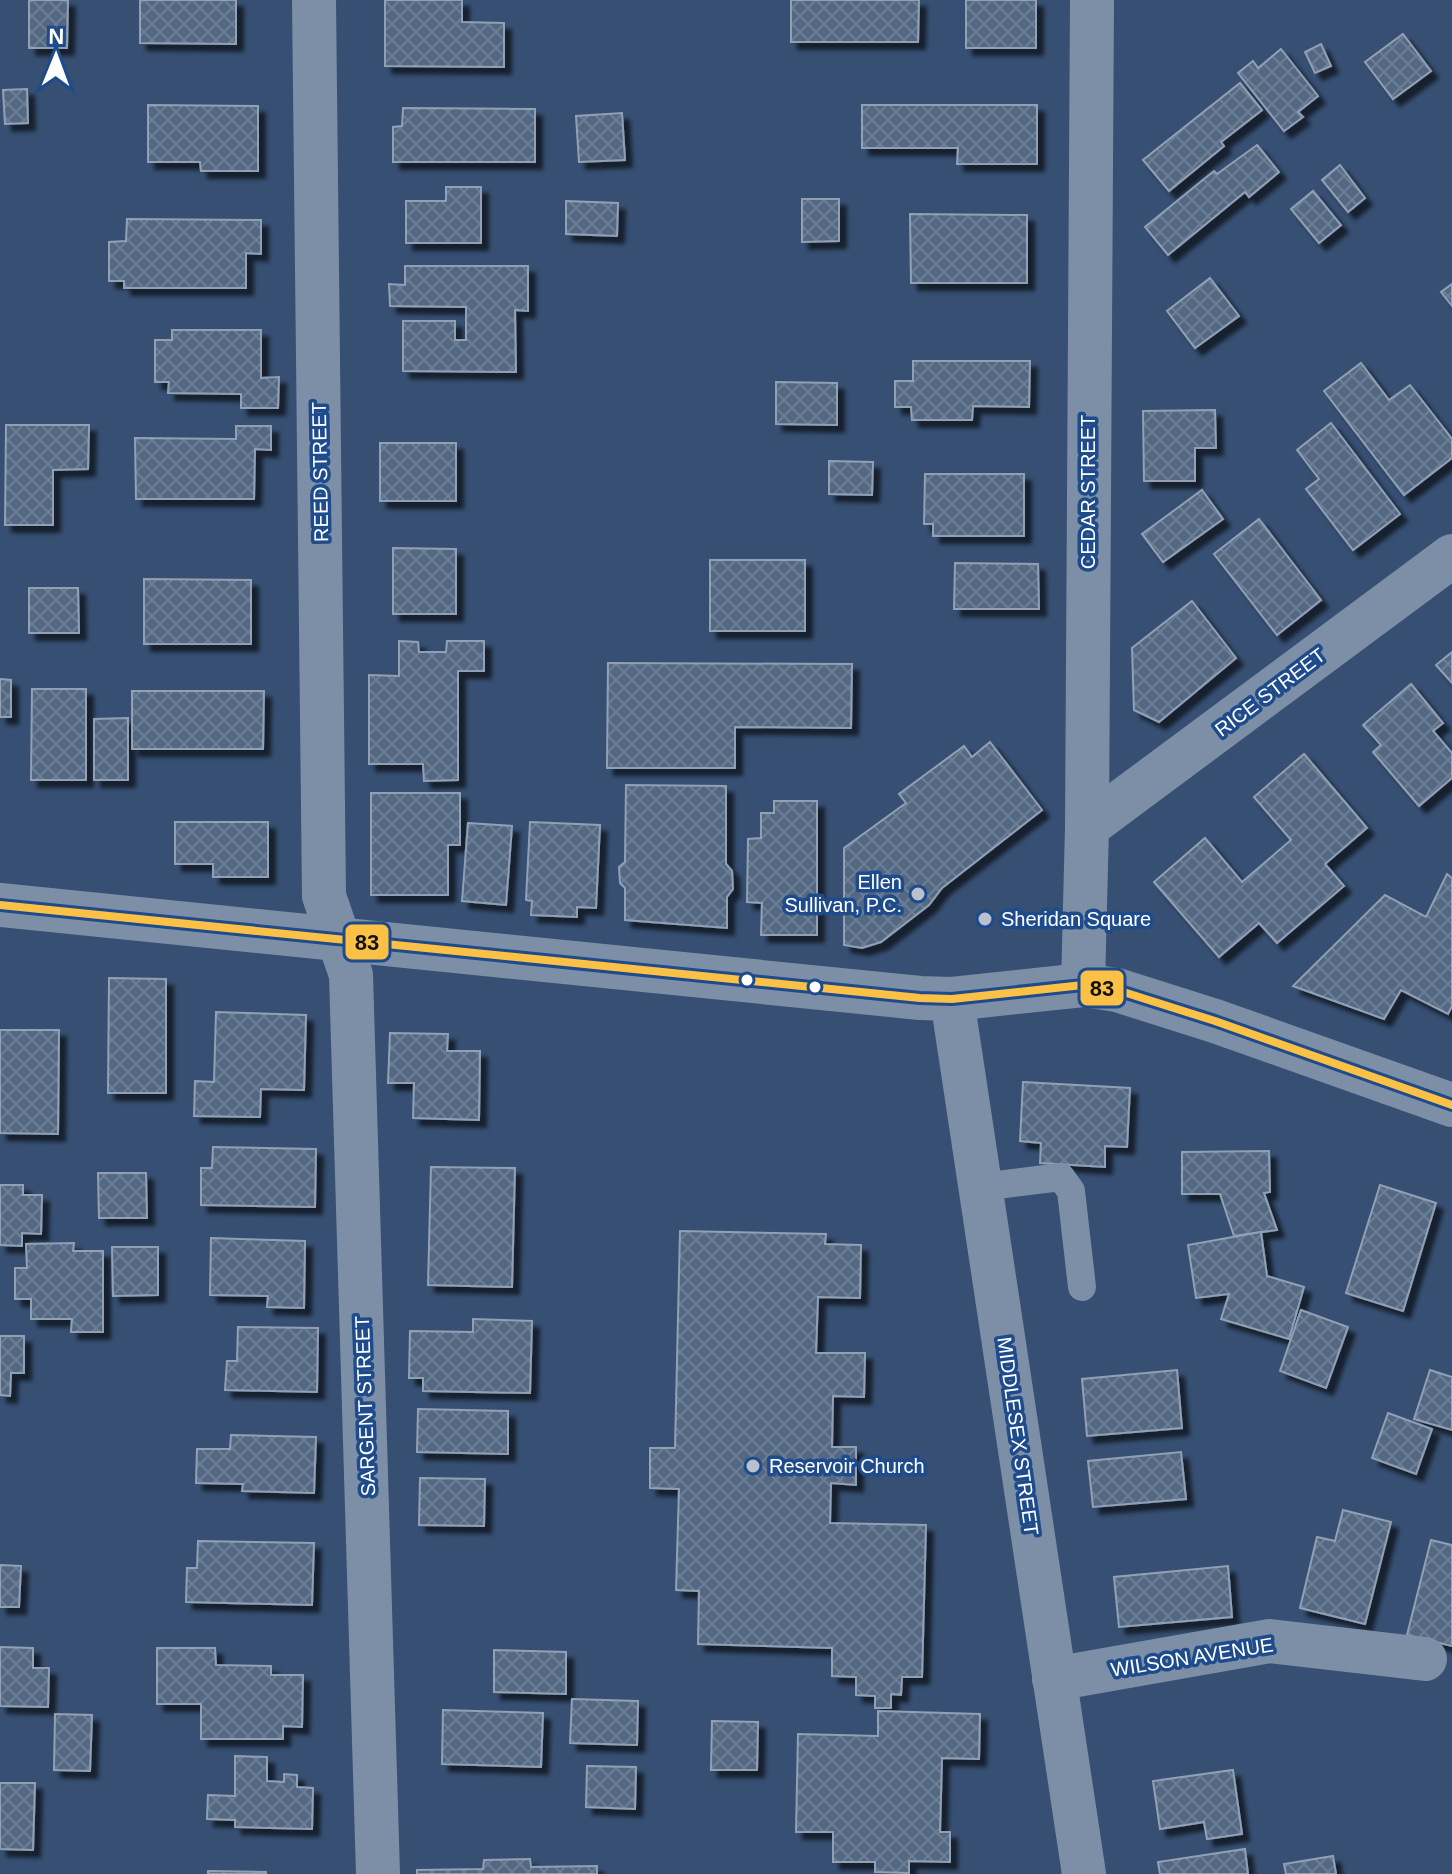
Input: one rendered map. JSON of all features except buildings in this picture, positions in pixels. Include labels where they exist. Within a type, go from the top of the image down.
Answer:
[{"type":"street","name":"REED STREET","points":[[314,0],[324,896],[339,941]]},
{"type":"street","name":"CEDAR STREET","points":[[1083,985],[1087,827],[1092,0]]},
{"type":"street","name":"RICE STREET","points":[[1087,827],[1452,556]]},
{"type":"street","points":[[0,905],[920,998],[952,999],[1083,985],[1117,990],[1215,1021],[1452,1105]]},
{"type":"street","name":"SARGENT STREET","points":[[339,941],[351,975],[378,1874]]},
{"type":"street","name":"MIDDLESEX STREET","points":[[952,999],[1084,1874]]},
{"type":"street","name":"WILSON AVENUE","points":[[1054,1679],[1270,1641],[1425,1659]]},
{"type":"lane","points":[[981,1187],[1061,1177],[1071,1191],[1082,1287]]},
{"type":"transit line","name":"83","points":[[0,905],[920,998],[952,999],[1083,985],[1117,990],[1215,1021],[1452,1105]]},
{"type":"place","name":"Ellen Sullivan, P.C.","points":[[918,894]]},
{"type":"place","name":"Sheridan Square","points":[[985,919]]},
{"type":"place","name":"Reservoir Church","points":[[753,1466]]}]
